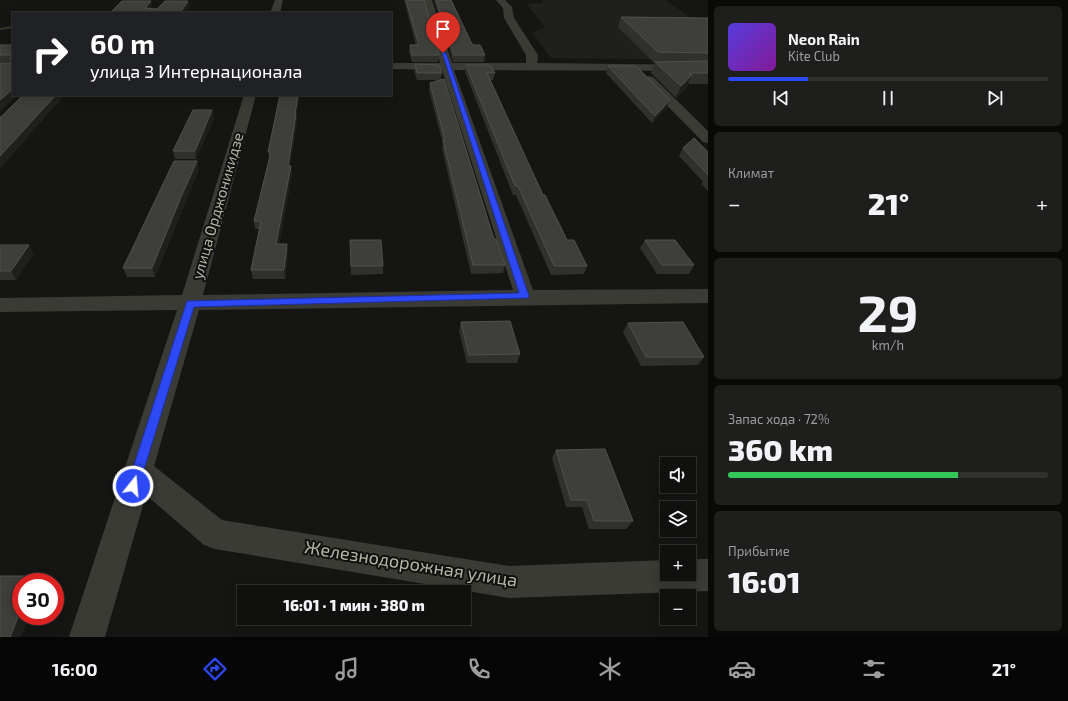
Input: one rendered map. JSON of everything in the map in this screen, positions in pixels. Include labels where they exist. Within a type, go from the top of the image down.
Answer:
[{"type":"street","points":[[275,12],[279,0]]},
{"type":"street","points":[[428,0],[447,66],[525,296]]},
{"type":"street","points":[[500,0],[507,7],[509,18],[532,55],[531,67]]},
{"type":"street","points":[[392,66],[638,69],[708,68]]},
{"type":"street","points":[[638,69],[708,139]]},
{"type":"street","name":"улица Орджоникидзе","points":[[87,637],[190,304],[250,96]]},
{"type":"street","points":[[0,305],[190,304],[525,296],[708,296]]},
{"type":"street","name":"Железнодорожная улица","points":[[138,471],[215,534],[509,582],[708,575]]},
{"type":"shaded area","points":[[542,0],[666,0],[695,21],[708,60],[551,58],[532,32],[545,28],[527,4],[543,3]]},
{"type":"building","points":[[406,0],[424,0],[439,55],[412,55],[410,45],[419,45]]},
{"type":"building","points":[[436,0],[451,0],[471,42],[473,45],[480,45],[485,55],[454,55]]},
{"type":"building","points":[[122,1],[151,1],[145,8],[157,9],[165,1],[188,1],[181,12],[111,12]]},
{"type":"building","points":[[621,17],[708,18],[708,53],[658,52]]},
{"type":"building","points":[[0,45],[12,45],[12,90],[0,100],[0,63],[11,63],[11,55],[0,55]]},
{"type":"building","points":[[708,61],[708,73],[689,73],[692,75],[681,86],[655,62]]},
{"type":"building","points":[[415,64],[439,65],[442,73],[417,73]]},
{"type":"building","points":[[466,65],[490,65],[495,73],[487,73],[543,195],[545,195],[567,240],[574,240],[587,266],[554,266],[518,186],[515,186]]},
{"type":"building","points":[[608,66],[636,66],[670,100],[655,116]]},
{"type":"building","points":[[444,79],[494,239],[496,239],[505,265],[473,265],[443,140],[445,140],[430,83]]},
{"type":"building","points":[[22,96],[55,96],[0,156],[0,117]]},
{"type":"building","points":[[280,96],[298,96],[288,166],[291,166],[276,244],[287,244],[284,270],[251,270],[261,221],[254,221],[271,152],[268,152]]},
{"type":"building","points":[[193,110],[212,110],[195,151],[173,151]]},
{"type":"building","points":[[694,138],[708,152],[708,175],[683,148]]},
{"type":"building","points":[[174,161],[197,161],[152,268],[123,268]]},
{"type":"building","points":[[350,240],[381,240],[383,266],[351,266]]},
{"type":"building","points":[[645,240],[675,240],[694,265],[662,265]]},
{"type":"building","points":[[0,245],[29,245],[11,271],[0,271]]},
{"type":"building","points":[[510,321],[520,354],[469,355],[461,322]]},
{"type":"building","points":[[683,322],[704,357],[646,357],[628,323]]},
{"type":"building","points":[[605,449],[633,521],[594,521],[587,500],[571,500],[556,450]]},
{"type":"building","points":[[0,576],[12,576],[12,625],[15,625],[10,637],[0,637]]},
{"type":"waterway","points":[[0,29],[12,27]]},
{"type":"route","points":[[133,486],[190,304],[525,296],[443,53]]}]
